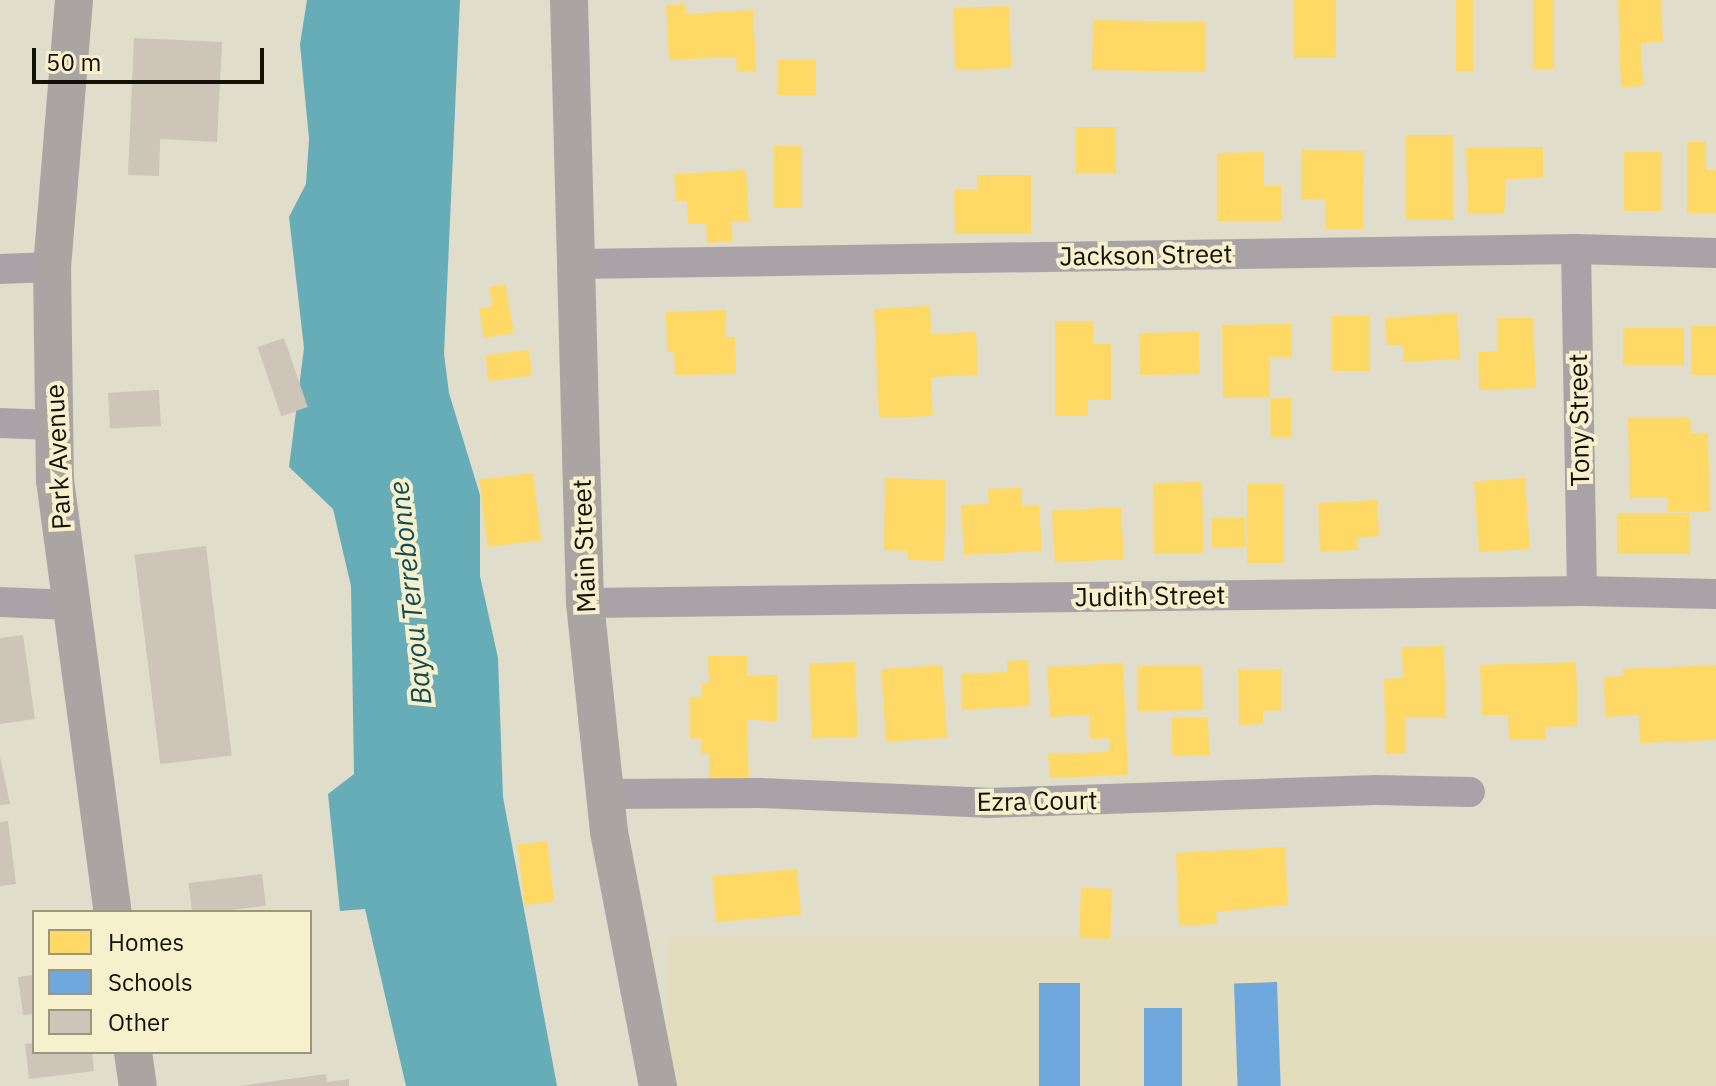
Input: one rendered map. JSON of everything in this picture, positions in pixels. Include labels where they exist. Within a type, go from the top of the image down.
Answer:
[{"type":"main road","name":"Park Avenue","points":[[74,0],[52,267],[53,425],[70,605],[113,910]]},
{"type":"main road","name":"Main Street","points":[[569,0],[585,603],[603,794],[658,1086]]},
{"type":"main road","points":[[133,1054],[138,1086]]},
{"type":"street","name":"Jackson Street","points":[[576,264],[1576,249],[1716,253]]},
{"type":"street","name":"Tony Street","points":[[1576,249],[1582,591]]},
{"type":"street","points":[[0,269],[52,267]]},
{"type":"street","points":[[0,423],[53,425]]},
{"type":"street","name":"Judith Street","points":[[585,603],[1582,591],[1716,594]]},
{"type":"street","points":[[0,602],[70,605]]},
{"type":"street","name":"Ezra Court","points":[[603,794],[761,793],[987,803],[1470,792]]},
{"type":"shaded area","points":[[667,937],[1716,937],[1716,1086],[667,1086]]},
{"type":"water","name":"Bayou Terrebonne","points":[[307,0],[460,0],[444,354],[449,393],[480,495],[480,576],[498,658],[503,797],[557,1086],[406,1086],[365,909],[340,911],[328,794],[354,774],[351,586],[333,509],[289,467],[304,348],[289,217],[306,184],[309,139],[300,44]]},
{"type":"building: Homes","points":[[1294,0],[1336,0],[1336,58],[1294,58]]},
{"type":"building: Homes","points":[[1456,0],[1473,0],[1473,71],[1456,71]]},
{"type":"building: Homes","points":[[1533,0],[1554,0],[1554,69],[1533,69]]},
{"type":"building: Homes","points":[[1618,0],[1661,0],[1663,42],[1641,43],[1643,86],[1621,87]]},
{"type":"building: Homes","points":[[685,4],[685,14],[753,10],[756,71],[737,72],[736,57],[669,60],[666,5]]},
{"type":"building: Homes","points":[[1009,6],[1011,68],[955,70],[953,8]]},
{"type":"building: Homes","points":[[1093,20],[1206,22],[1205,72],[1092,70]]},
{"type":"building: Homes","points":[[778,60],[816,60],[816,95],[778,95]]},
{"type":"building: Homes","points":[[1076,127],[1116,127],[1116,173],[1076,173]]},
{"type":"building: Homes","points":[[1406,135],[1453,135],[1453,220],[1406,220]]},
{"type":"building: Homes","points":[[1687,142],[1706,142],[1706,170],[1716,170],[1716,213],[1687,213]]},
{"type":"building: Homes","points":[[774,146],[802,146],[802,208],[774,208]]},
{"type":"building: Homes","points":[[1543,147],[1543,178],[1506,179],[1504,214],[1468,213],[1466,148]]},
{"type":"building: Homes","points":[[1302,150],[1364,151],[1363,229],[1325,229],[1326,199],[1301,199]]},
{"type":"building: Homes","points":[[1264,152],[1264,186],[1281,186],[1282,221],[1217,221],[1217,153]]},
{"type":"building: Homes","points":[[1624,152],[1662,152],[1662,211],[1624,211]]},
{"type":"building: Homes","points":[[746,170],[749,221],[731,222],[733,241],[707,243],[706,223],[688,224],[687,201],[676,201],[674,174]]},
{"type":"building: Homes","points":[[977,175],[1031,175],[1031,234],[955,234],[954,189],[977,189]]},
{"type":"building: Homes","points":[[505,284],[514,333],[484,338],[479,309],[492,306],[489,287]]},
{"type":"building: Homes","points":[[930,306],[931,334],[976,332],[978,375],[931,377],[933,416],[879,418],[874,309]]},
{"type":"building: Homes","points":[[726,310],[726,337],[735,337],[736,374],[675,375],[674,352],[667,352],[666,312]]},
{"type":"building: Homes","points":[[1457,313],[1460,359],[1403,362],[1403,345],[1387,345],[1385,318]]},
{"type":"building: Homes","points":[[1332,316],[1370,316],[1370,371],[1332,371]]},
{"type":"building: Homes","points":[[1497,318],[1533,318],[1536,388],[1479,390],[1478,352],[1498,351]]},
{"type":"building: Homes","points":[[1055,321],[1093,321],[1093,344],[1111,344],[1111,400],[1088,399],[1088,416],[1055,416]]},
{"type":"building: Homes","points":[[1292,324],[1292,357],[1270,358],[1270,398],[1223,398],[1222,325]]},
{"type":"building: Homes","points":[[1691,326],[1716,326],[1716,375],[1691,375]]},
{"type":"building: Homes","points":[[1623,328],[1684,328],[1684,365],[1623,365]]},
{"type":"building: Homes","points":[[1199,332],[1200,374],[1140,375],[1139,333]]},
{"type":"building: Homes","points":[[529,350],[532,376],[488,381],[485,355]]},
{"type":"building: Homes","points":[[1270,398],[1291,398],[1292,437],[1271,437]]},
{"type":"building: Homes","points":[[1690,417],[1691,433],[1708,433],[1710,511],[1668,512],[1668,497],[1630,498],[1628,418]]},
{"type":"building: Homes","points":[[533,473],[541,540],[488,547],[479,480]]},
{"type":"building: Homes","points":[[885,478],[946,480],[944,561],[907,560],[908,551],[884,550]]},
{"type":"building: Homes","points":[[1525,478],[1530,549],[1479,552],[1474,482]]},
{"type":"building: Homes","points":[[1202,482],[1203,553],[1154,554],[1153,483]]},
{"type":"building: Homes","points":[[1247,484],[1284,484],[1284,563],[1247,563]]},
{"type":"building: Homes","points":[[1022,488],[1022,506],[1039,505],[1042,551],[964,555],[961,505],[989,504],[988,489]]},
{"type":"building: Homes","points":[[1377,500],[1379,536],[1357,538],[1358,550],[1320,552],[1318,503]]},
{"type":"building: Homes","points":[[1121,507],[1124,559],[1055,563],[1052,511]]},
{"type":"building: Homes","points":[[1617,513],[1690,513],[1690,554],[1617,554]]},
{"type":"building: Homes","points":[[1245,517],[1246,547],[1212,548],[1211,518]]},
{"type":"building: Homes","points":[[1444,646],[1446,718],[1405,718],[1406,753],[1386,754],[1384,679],[1403,678],[1402,647]]},
{"type":"building: Homes","points":[[708,656],[747,656],[747,676],[777,675],[777,722],[747,719],[749,781],[709,781],[709,754],[702,754],[701,739],[690,738],[690,697],[702,697],[702,684],[709,683]]},
{"type":"building: Homes","points":[[1028,660],[1030,706],[962,710],[961,674],[1007,672],[1007,661]]},
{"type":"building: Homes","points":[[855,662],[858,737],[812,739],[809,664]]},
{"type":"building: Homes","points":[[1576,662],[1578,726],[1545,727],[1546,739],[1509,740],[1508,715],[1482,715],[1480,665]]},
{"type":"building: Homes","points":[[1123,663],[1128,775],[1050,778],[1048,754],[1110,752],[1109,738],[1090,739],[1089,715],[1050,717],[1047,667]]},
{"type":"building: Homes","points":[[942,665],[947,738],[886,742],[881,669]]},
{"type":"building: Homes","points":[[1202,665],[1203,710],[1138,711],[1137,666]]},
{"type":"building: Homes","points":[[1716,665],[1716,740],[1640,743],[1639,715],[1605,717],[1604,677],[1623,676],[1623,669]]},
{"type":"building: Homes","points":[[1281,669],[1282,710],[1263,711],[1263,724],[1239,725],[1238,670]]},
{"type":"building: Homes","points":[[1208,717],[1209,755],[1172,756],[1171,718]]},
{"type":"building: Homes","points":[[547,841],[554,902],[525,905],[517,845]]},
{"type":"building: Homes","points":[[1285,847],[1288,905],[1216,912],[1217,924],[1179,926],[1176,853]]},
{"type":"building: Homes","points":[[797,869],[801,915],[716,922],[712,876]]},
{"type":"building: Homes","points":[[1081,888],[1112,889],[1110,939],[1079,938]]},
{"type":"building: Schools","points":[[1277,982],[1281,1086],[1238,1086],[1234,984]]},
{"type":"building: Schools","points":[[1039,983],[1080,983],[1080,1086],[1039,1086]]},
{"type":"building: Schools","points":[[1144,1008],[1182,1008],[1182,1086],[1144,1086]]},
{"type":"building: Other","points":[[134,38],[222,42],[217,142],[160,139],[159,176],[128,175]]},
{"type":"building: Other","points":[[284,338],[308,407],[281,416],[258,347]]},
{"type":"building: Other","points":[[159,390],[161,426],[110,429],[108,393]]},
{"type":"building: Other","points":[[206,546],[232,755],[160,764],[135,555]]},
{"type":"building: Other","points":[[23,635],[35,719],[0,724],[0,638]]},
{"type":"building: Other","points":[[0,757],[10,804],[0,805]]},
{"type":"building: Other","points":[[8,821],[16,884],[0,886],[0,822]]},
{"type":"building: Other","points":[[262,874],[266,906],[192,910],[189,883]]},
{"type":"building: Other","points":[[32,975],[32,1014],[23,1015],[18,977]]},
{"type":"building: Other","points":[[32,1043],[32,1054],[92,1054],[94,1071],[29,1079],[25,1044]]},
{"type":"building: Other","points":[[326,1074],[327,1082],[349,1079],[349,1086],[240,1086]]}]
